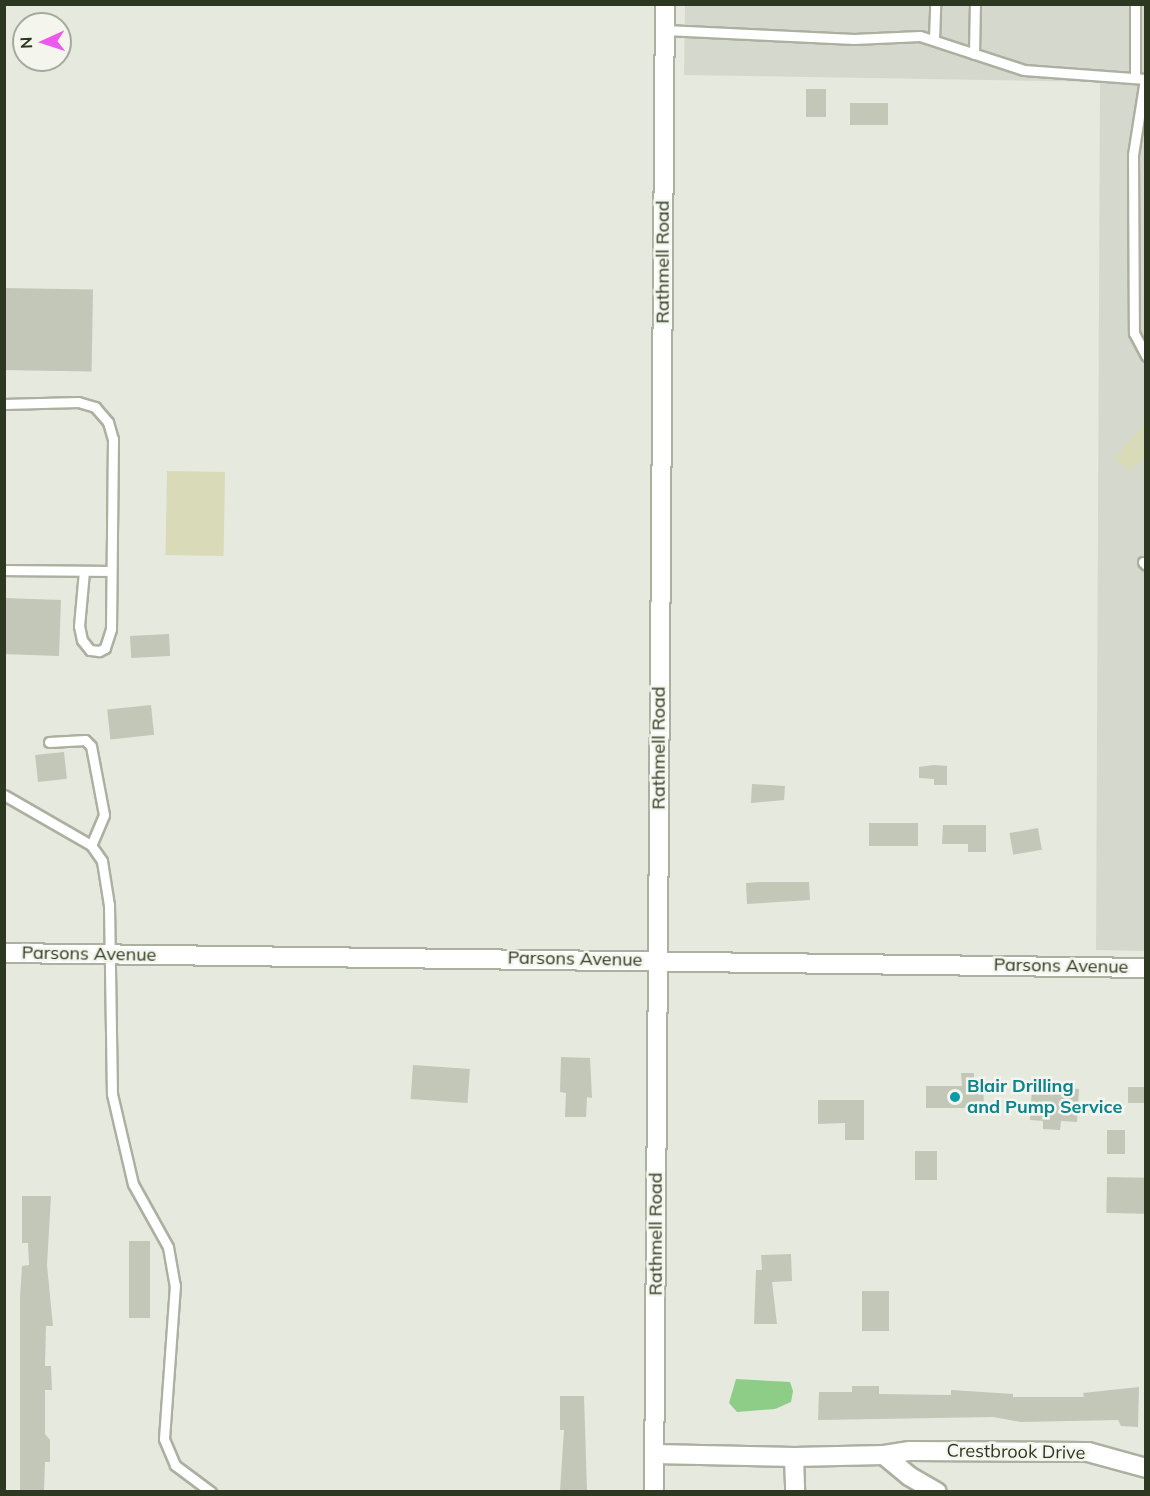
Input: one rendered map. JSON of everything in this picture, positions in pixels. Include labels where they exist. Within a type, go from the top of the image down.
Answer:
[{"type":"street","name":"Rathmell Road","points":[[654,1491],[665,4]]},
{"type":"street","name":"Parsons Avenue","points":[[4,953],[1146,968]]},
{"type":"street","name":"Crestbrook Drive","points":[[654,1454],[794,1457],[884,1455],[910,1451],[1088,1452],[1146,1468]]},
{"type":"street","points":[[884,1455],[909,1476],[937,1491]]},
{"type":"street","points":[[794,1457],[795,1491]]},
{"type":"lane","points":[[934,40],[935,4]]},
{"type":"lane","points":[[974,54],[975,4]]},
{"type":"lane","points":[[1135,4],[1142,78],[1132,155],[1134,333],[1146,356]]},
{"type":"lane","points":[[665,30],[854,39],[920,36],[1024,70],[1142,78]]},
{"type":"lane","points":[[4,404],[78,402],[95,408],[108,422],[113,439],[109,573],[111,629],[105,648],[99,651],[90,650],[82,640],[79,626],[84,571]]},
{"type":"lane","points":[[4,570],[109,573]]},
{"type":"lane","points":[[49,742],[85,740],[91,746],[104,815],[91,845]]},
{"type":"lane","points":[[4,795],[91,845],[102,861],[107,881],[112,1094],[118,1130],[133,1184],[168,1247],[175,1285],[164,1439],[175,1465],[211,1491]]},
{"type":"shaded area","points":[[685,5],[1145,5],[1145,951],[1096,950],[1100,82],[684,75]]},
{"type":"shaded area","points":[[1145,423],[1145,457],[1130,472],[1115,458]]},
{"type":"shaded area","points":[[167,471],[225,472],[224,556],[166,555]]},
{"type":"shaded area","points":[[736,1379],[790,1382],[793,1391],[791,1402],[775,1409],[737,1412],[729,1403]]},
{"type":"building","points":[[806,89],[826,89],[826,117],[806,117]]},
{"type":"building","points":[[850,103],[888,103],[888,125],[850,125]]},
{"type":"building","points":[[4,288],[93,290],[92,372],[4,370]]},
{"type":"building","points":[[4,598],[61,600],[59,656],[4,654]]},
{"type":"building","points":[[169,634],[170,656],[131,658],[130,636]]},
{"type":"building","points":[[151,705],[154,735],[110,739],[107,710]]},
{"type":"building","points":[[64,752],[67,779],[38,782],[35,755]]},
{"type":"building","points":[[947,766],[947,785],[934,785],[934,779],[919,778],[919,767]]},
{"type":"building","points":[[752,784],[785,786],[784,800],[751,803]]},
{"type":"building","points":[[869,823],[918,823],[918,846],[869,846]]},
{"type":"building","points":[[943,825],[986,825],[986,852],[968,852],[968,844],[942,844]]},
{"type":"building","points":[[1038,828],[1042,850],[1013,855],[1009,833]]},
{"type":"building","points":[[809,882],[810,900],[747,904],[746,883]]},
{"type":"building","points":[[561,1057],[590,1058],[592,1098],[587,1097],[586,1117],[565,1117],[566,1093],[560,1092]]},
{"type":"building","points":[[413,1065],[470,1069],[467,1103],[411,1099]]},
{"type":"building","name":"Blair Drilling and Pump Service","points":[[961,1073],[974,1073],[974,1081],[983,1082],[984,1108],[926,1108],[926,1086],[962,1086]]},
{"type":"building","points":[[1032,1087],[1079,1089],[1077,1122],[1061,1121],[1060,1130],[1043,1129],[1043,1121],[1030,1120]]},
{"type":"building","points":[[1128,1087],[1146,1087],[1146,1103],[1128,1103]]},
{"type":"building","points":[[818,1100],[864,1100],[864,1140],[845,1140],[845,1123],[818,1124]]},
{"type":"building","points":[[1107,1130],[1125,1130],[1125,1154],[1107,1154]]},
{"type":"building","points":[[915,1151],[937,1151],[937,1180],[915,1180]]},
{"type":"building","points":[[1107,1177],[1146,1178],[1145,1214],[1106,1213]]},
{"type":"building","points":[[22,1196],[51,1196],[47,1265],[53,1326],[46,1326],[45,1366],[51,1366],[52,1390],[45,1390],[45,1434],[50,1440],[50,1462],[45,1462],[44,1491],[20,1491],[20,1298],[22,1266],[29,1265],[28,1243],[22,1243]]},
{"type":"building","points":[[129,1241],[150,1241],[150,1318],[129,1318]]},
{"type":"building","points":[[791,1254],[792,1281],[772,1282],[777,1324],[754,1324],[756,1270],[762,1270],[761,1255]]},
{"type":"building","points":[[862,1291],[889,1291],[889,1331],[862,1331]]},
{"type":"building","points":[[852,1386],[879,1386],[879,1394],[951,1395],[951,1390],[1013,1394],[1013,1397],[1084,1397],[1083,1393],[1139,1387],[1138,1427],[1121,1426],[1118,1420],[1021,1422],[993,1417],[818,1420],[819,1392],[852,1392]]},
{"type":"building","points":[[560,1396],[584,1396],[587,1491],[560,1491],[564,1430],[560,1430]]},
{"type":"place","name":"Blair Drilling and Pump Service","points":[[955,1097]]}]
